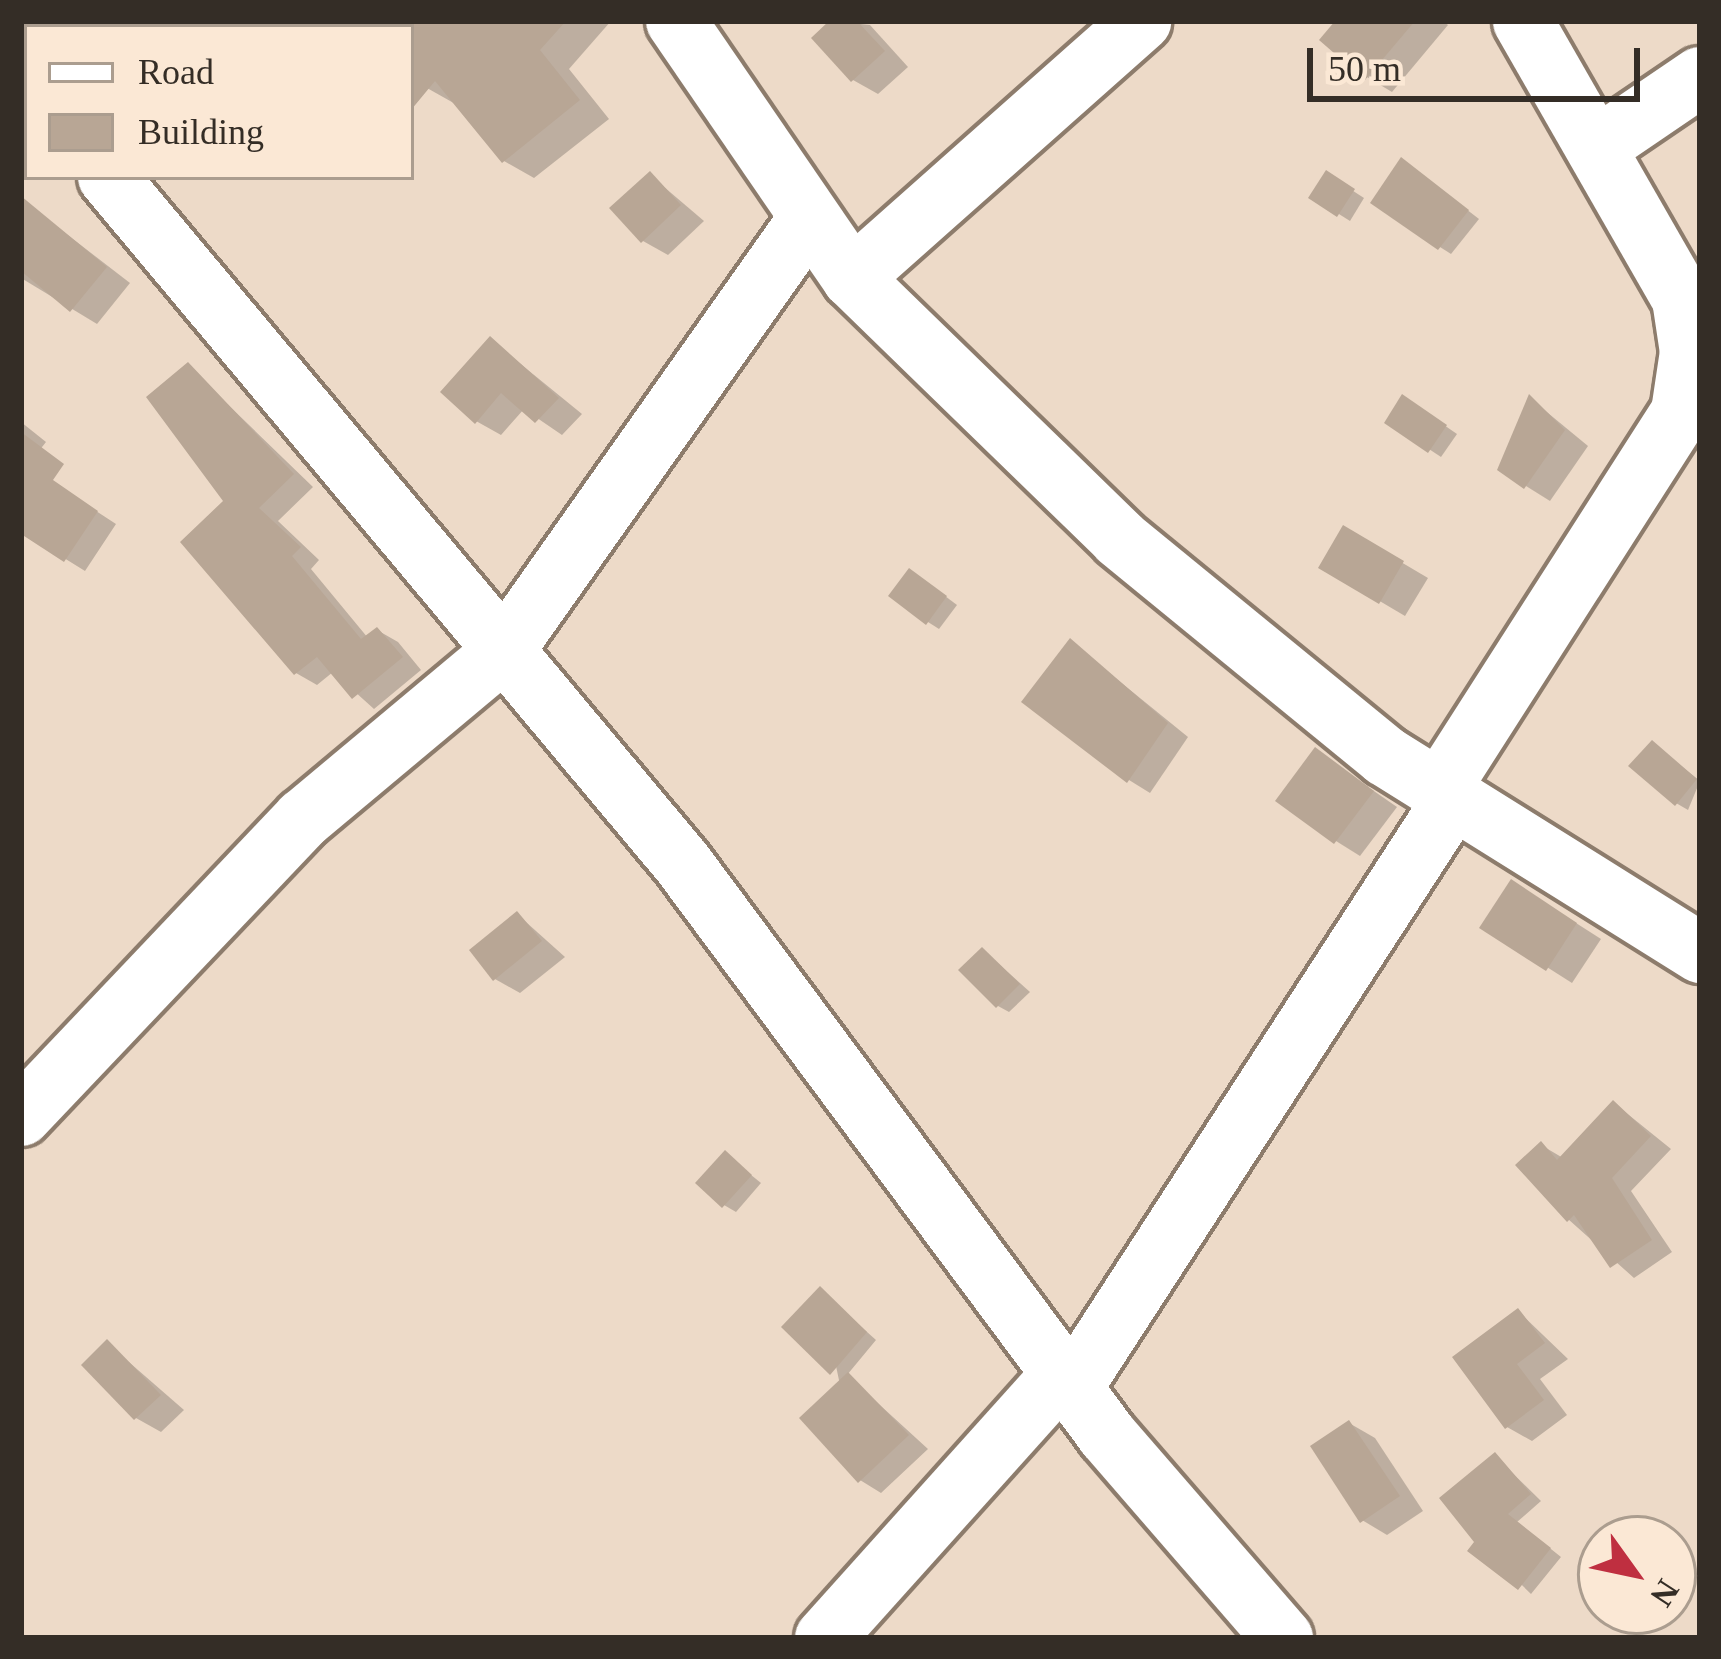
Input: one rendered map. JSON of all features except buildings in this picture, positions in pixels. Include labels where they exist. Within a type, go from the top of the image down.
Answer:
[{"type":"street","points":[[676,21],[853,278],[1245,651],[1447,794],[1700,952]]},
{"type":"street","points":[[853,278],[1141,21]]},
{"type":"street","points":[[826,1638],[1067,1381],[1447,794],[1681,412],[1694,336],[1682,299],[1600,146],[1523,21]]},
{"type":"street","points":[[1600,146],[1700,77]]},
{"type":"street","points":[[110,180],[683,864],[1067,1381],[1283,1638]]},
{"type":"street","points":[[21,1116],[303,819],[503,652],[809,218]]}]
